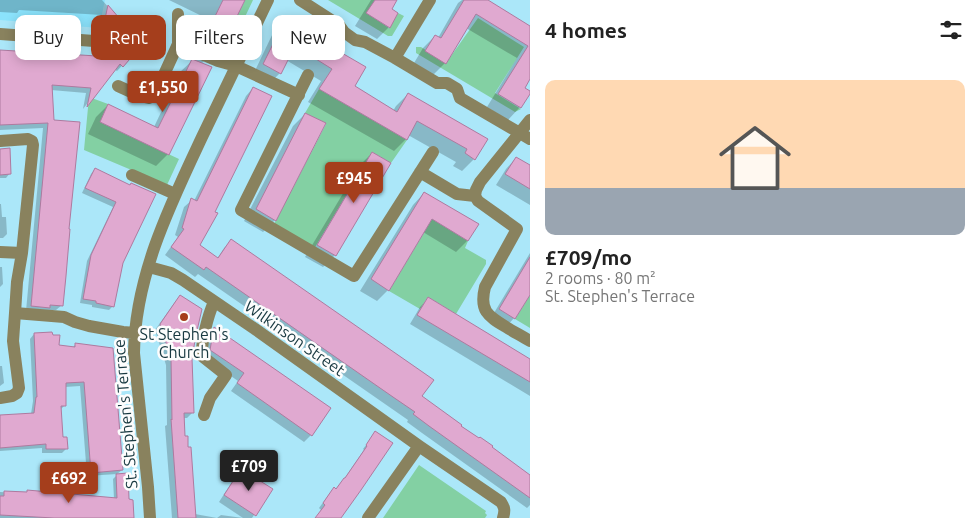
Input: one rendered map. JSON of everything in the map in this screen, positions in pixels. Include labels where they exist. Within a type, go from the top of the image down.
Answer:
[{"type":"street","name":"St. Stephen's Terrace","points":[[150,518],[134,353],[138,308],[154,247],[175,194],[268,0]]},
{"type":"street","points":[[300,0],[339,25],[344,32],[355,40],[365,42],[437,83],[447,83],[457,89],[460,98],[525,136]]},
{"type":"street","points":[[394,58],[430,0]]},
{"type":"street","points":[[0,34],[91,41]]},
{"type":"street","points":[[118,86],[149,98],[156,92],[176,48]]},
{"type":"street","points":[[218,60],[236,66],[298,95]]},
{"type":"street","points":[[308,75],[241,210],[354,276],[433,152]]},
{"type":"street","points":[[530,120],[525,136],[480,182],[475,196],[478,201],[517,229],[485,287],[482,296],[483,305],[489,316],[530,341]]},
{"type":"street","points":[[0,141],[28,139],[32,141],[33,145],[22,253],[17,282],[13,341],[19,388],[18,393],[0,398]]},
{"type":"street","points":[[420,172],[457,194],[475,196]]},
{"type":"street","points":[[132,175],[175,194]]},
{"type":"street","points":[[0,252],[22,253]]},
{"type":"street","name":"Wilkinson Street","points":[[149,267],[171,273],[271,340],[501,502],[505,512],[503,518]]},
{"type":"street","points":[[204,415],[210,398],[226,375],[202,356],[210,312],[214,302]]},
{"type":"street","points":[[15,313],[64,317],[89,326],[123,332],[135,332]]},
{"type":"street","points":[[368,518],[419,446]]},
{"type":"shaded area","points":[[0,0],[105,0],[102,15],[91,15],[91,27],[81,27],[81,15],[15,15],[15,21],[0,20]]},
{"type":"green space","points":[[245,0],[253,0],[246,15],[238,15]]},
{"type":"green space","points":[[328,0],[375,0],[367,13],[389,28],[398,13],[404,16],[392,36],[388,36]]},
{"type":"green space","points":[[478,18],[524,47],[495,93],[521,109],[515,112],[416,53],[416,47],[421,47],[446,63]]},
{"type":"green space","points":[[319,89],[407,140],[391,163],[372,152],[314,249],[274,224],[326,124],[305,113]]},
{"type":"green space","points":[[89,97],[108,104],[100,122],[179,159],[167,185],[84,150]]},
{"type":"green space","points":[[432,219],[468,241],[465,248],[486,260],[486,264],[456,314],[428,297],[420,309],[389,291]]},
{"type":"green space","points":[[530,295],[530,328],[515,319]]},
{"type":"green space","points":[[419,465],[486,511],[487,515],[485,518],[383,518]]},
{"type":"building","points":[[223,0],[245,0],[238,15],[216,15]]},
{"type":"building","points":[[375,0],[397,0],[392,9],[398,13],[390,28],[366,13]]},
{"type":"building","points":[[464,0],[488,0],[530,26],[530,79],[525,88],[530,91],[530,94],[521,108],[498,94],[528,46],[476,14],[446,64],[425,51],[435,35],[441,38]]},
{"type":"building","points":[[108,5],[117,15],[106,15]]},
{"type":"building","points":[[272,46],[272,60],[288,60],[281,74],[263,64]]},
{"type":"building","points":[[0,50],[15,51],[15,60],[81,60],[81,55],[91,56],[91,60],[129,60],[123,67],[120,64],[87,107],[91,88],[52,85],[54,120],[80,122],[66,276],[63,306],[50,305],[50,308],[31,306],[48,123],[0,125]]},
{"type":"building","points":[[345,55],[366,67],[355,86],[397,112],[408,93],[488,139],[475,160],[465,153],[467,149],[417,121],[407,140],[319,89],[332,69],[318,60],[345,60]]},
{"type":"building","points":[[192,60],[212,67],[169,155],[100,122],[108,104],[158,128]]},
{"type":"building","points":[[253,87],[272,96],[215,212],[218,213],[200,245],[218,258],[231,239],[434,380],[422,396],[461,426],[493,446],[530,475],[530,498],[413,414],[415,412],[206,267],[204,270],[171,247],[184,229],[182,228],[191,198],[197,201]]},
{"type":"building","points":[[305,113],[326,123],[276,221],[256,209]]},
{"type":"building","points":[[10,148],[11,174],[0,175],[0,149]]},
{"type":"building","points":[[372,152],[391,163],[336,256],[317,245]]},
{"type":"building","points":[[516,157],[530,165],[530,189],[505,174]]},
{"type":"building","points":[[95,168],[130,185],[131,183],[156,194],[123,263],[114,307],[83,299],[91,255],[116,202],[85,188]]},
{"type":"building","points":[[424,192],[479,224],[468,241],[432,219],[389,291],[371,279]]},
{"type":"building","points":[[530,257],[530,295],[515,319],[499,309]]},
{"type":"building","points":[[180,295],[202,309],[192,358],[194,413],[184,413],[185,436],[188,436],[188,447],[191,447],[196,518],[178,518],[171,419],[171,358],[160,324]]},
{"type":"building","points":[[428,297],[530,359],[530,382],[417,315]]},
{"type":"building","points":[[214,327],[331,408],[312,436],[237,383],[244,373],[210,350]]},
{"type":"building","points":[[52,332],[53,335],[60,335],[59,345],[75,347],[75,343],[113,348],[123,470],[91,473],[84,382],[66,383],[66,406],[61,406],[63,437],[67,437],[68,449],[46,449],[46,444],[0,448],[0,415],[34,413],[37,397],[34,333]]},
{"type":"building","points":[[375,431],[393,443],[361,490],[341,518],[315,518],[325,505],[323,503],[334,487],[336,489],[345,478]]},
{"type":"building","points":[[241,469],[273,489],[256,516],[224,495]]},
{"type":"building","points":[[128,473],[129,499],[133,500],[134,518],[54,518],[0,515],[0,496],[4,496],[4,491],[27,492],[27,490],[117,498],[116,474]]},
{"type":"place","name":"St Stephen's Church","points":[[184,317]]}]
